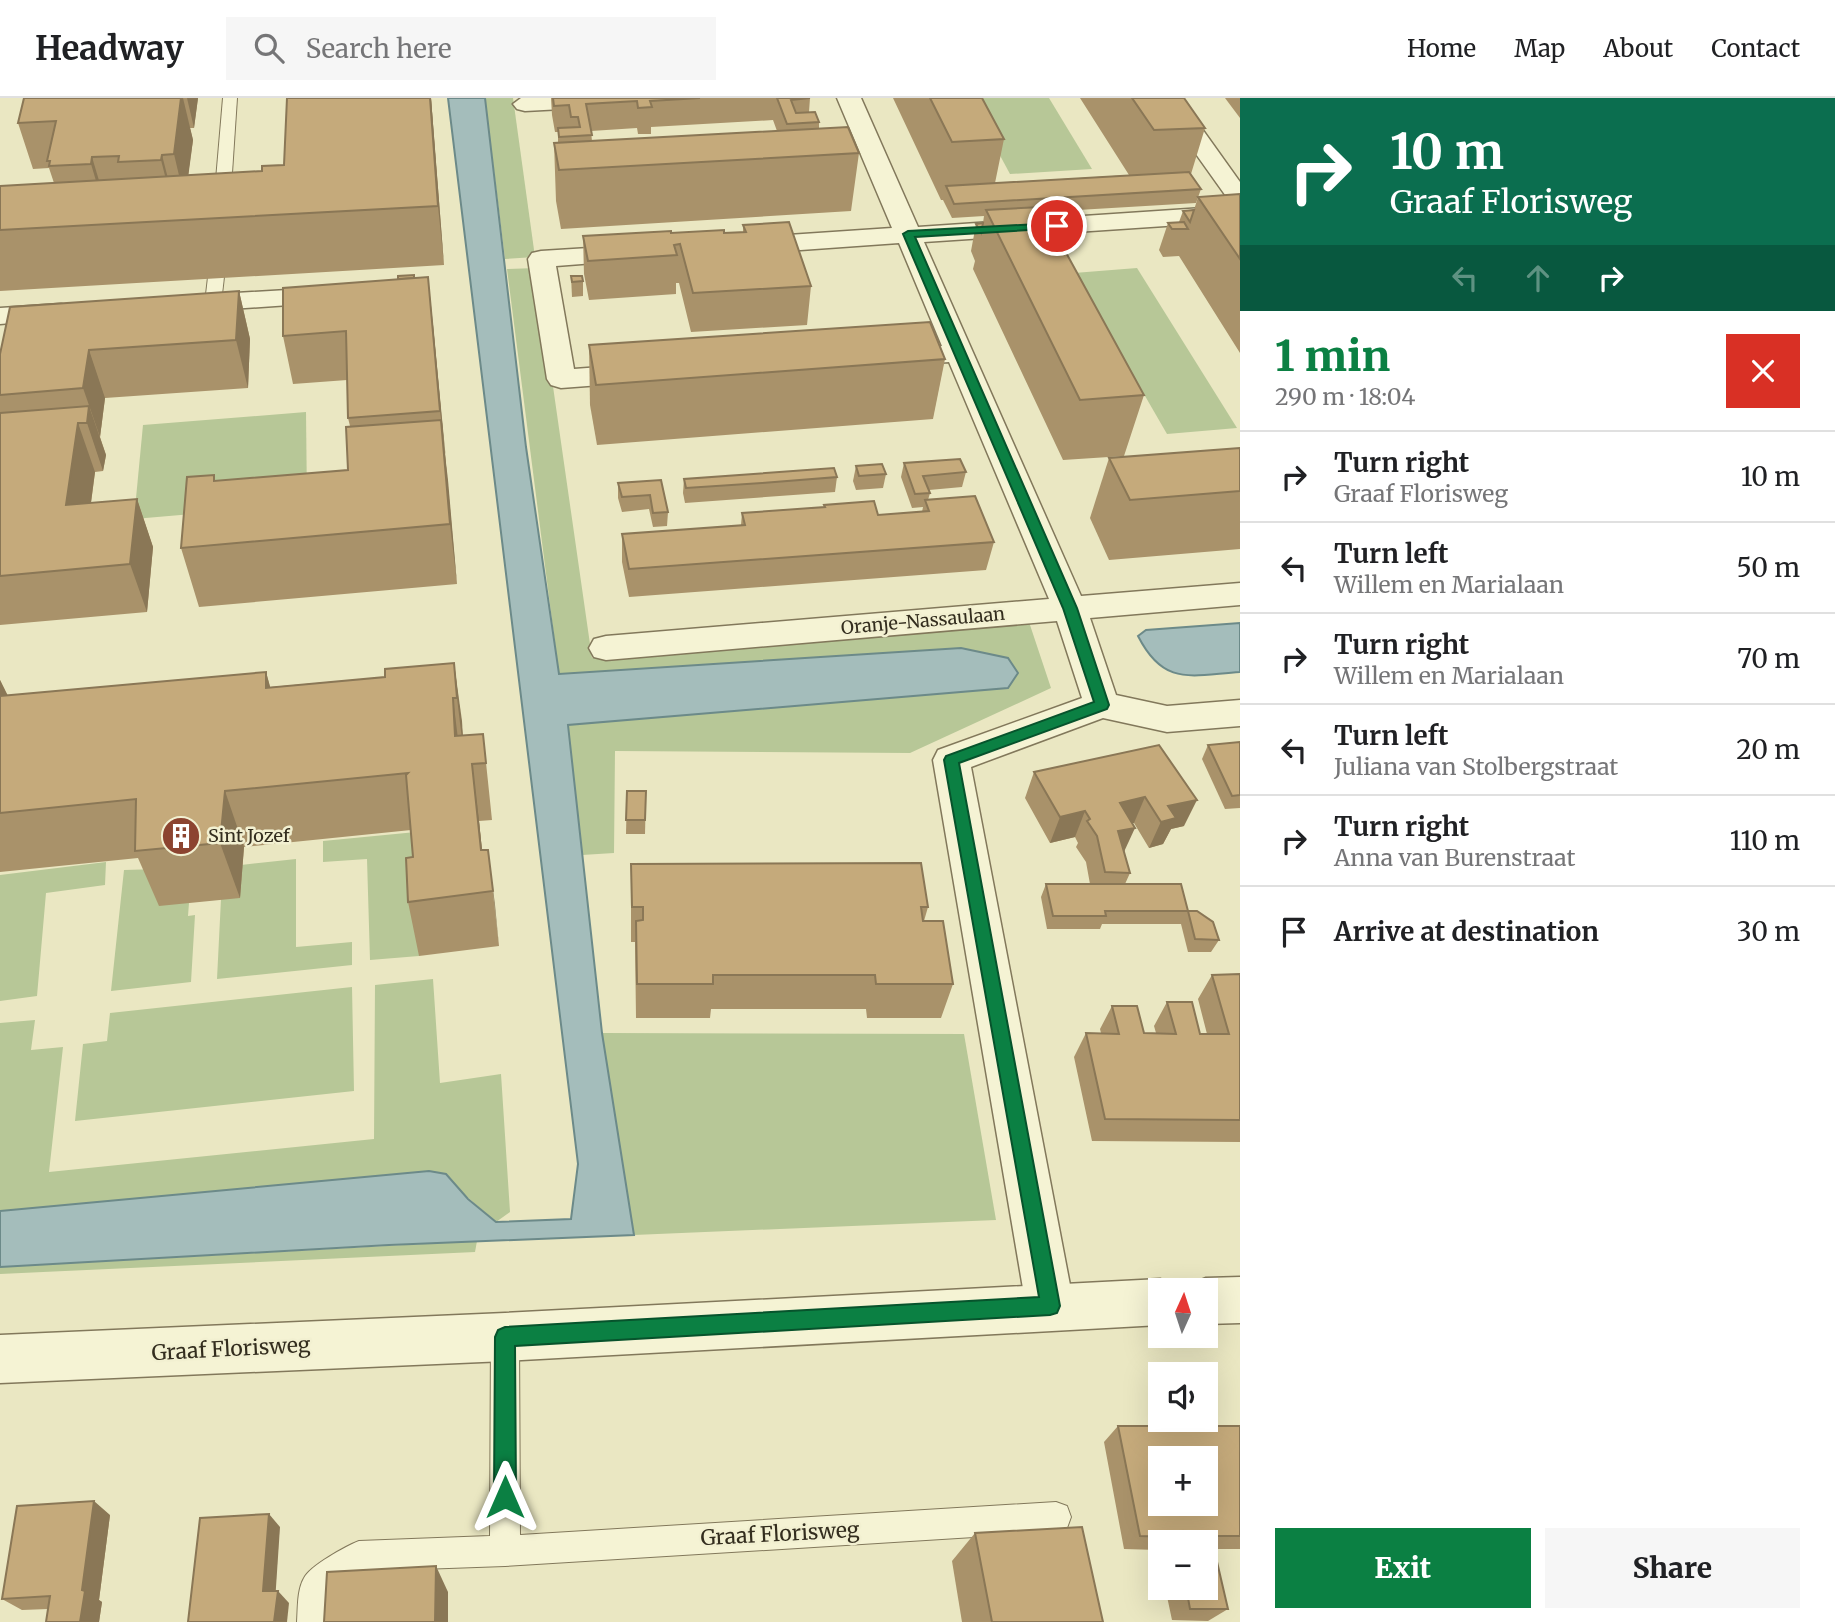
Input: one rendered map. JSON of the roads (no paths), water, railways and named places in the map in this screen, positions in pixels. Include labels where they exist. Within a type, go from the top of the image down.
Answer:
[{"type":"street","points":[[525,104],[638,98]]},
{"type":"street","points":[[849,98],[1070,608],[1102,705]]},
{"type":"street","points":[[1168,98],[1240,200]]},
{"type":"street","points":[[718,247],[1240,213]]},
{"type":"street","points":[[664,251],[541,259],[561,379],[671,372]]},
{"type":"street","points":[[160,306],[214,290],[370,293]]},
{"type":"street","points":[[0,316],[81,311]]},
{"type":"street","points":[[863,359],[959,353]]},
{"type":"street","name":"Oranje-Nassaulaan","points":[[606,648],[1240,594]]},
{"type":"street","points":[[1050,1306],[951,760],[1102,705],[1167,719],[1240,713]]},
{"type":"street","points":[[1218,1301],[1240,1300]]},
{"type":"street","name":"Graaf Florisweg","points":[[0,1359],[505,1337],[1148,1302]]},
{"type":"lane","points":[[221,219],[230,98]]},
{"type":"lane","points":[[505,1337],[505,1551]]},
{"type":"lane","name":"Graaf Florisweg","points":[[313,1622],[316,1586],[359,1556],[505,1551],[1056,1517]]},
{"type":"water","points":[[448,98],[485,98],[526,447],[559,674],[961,648],[1008,658],[1018,673],[1008,688],[568,725],[602,1033],[634,1235],[389,1245],[0,1267],[0,1211],[429,1171],[446,1174],[468,1199],[496,1222],[571,1219],[578,1164]]},
{"type":"water","points":[[1240,623],[1240,672],[1193,675],[1169,671],[1158,664],[1138,636],[1146,630]]},
{"type":"place","name":"Sint Jozef","points":[[181,836]]}]
